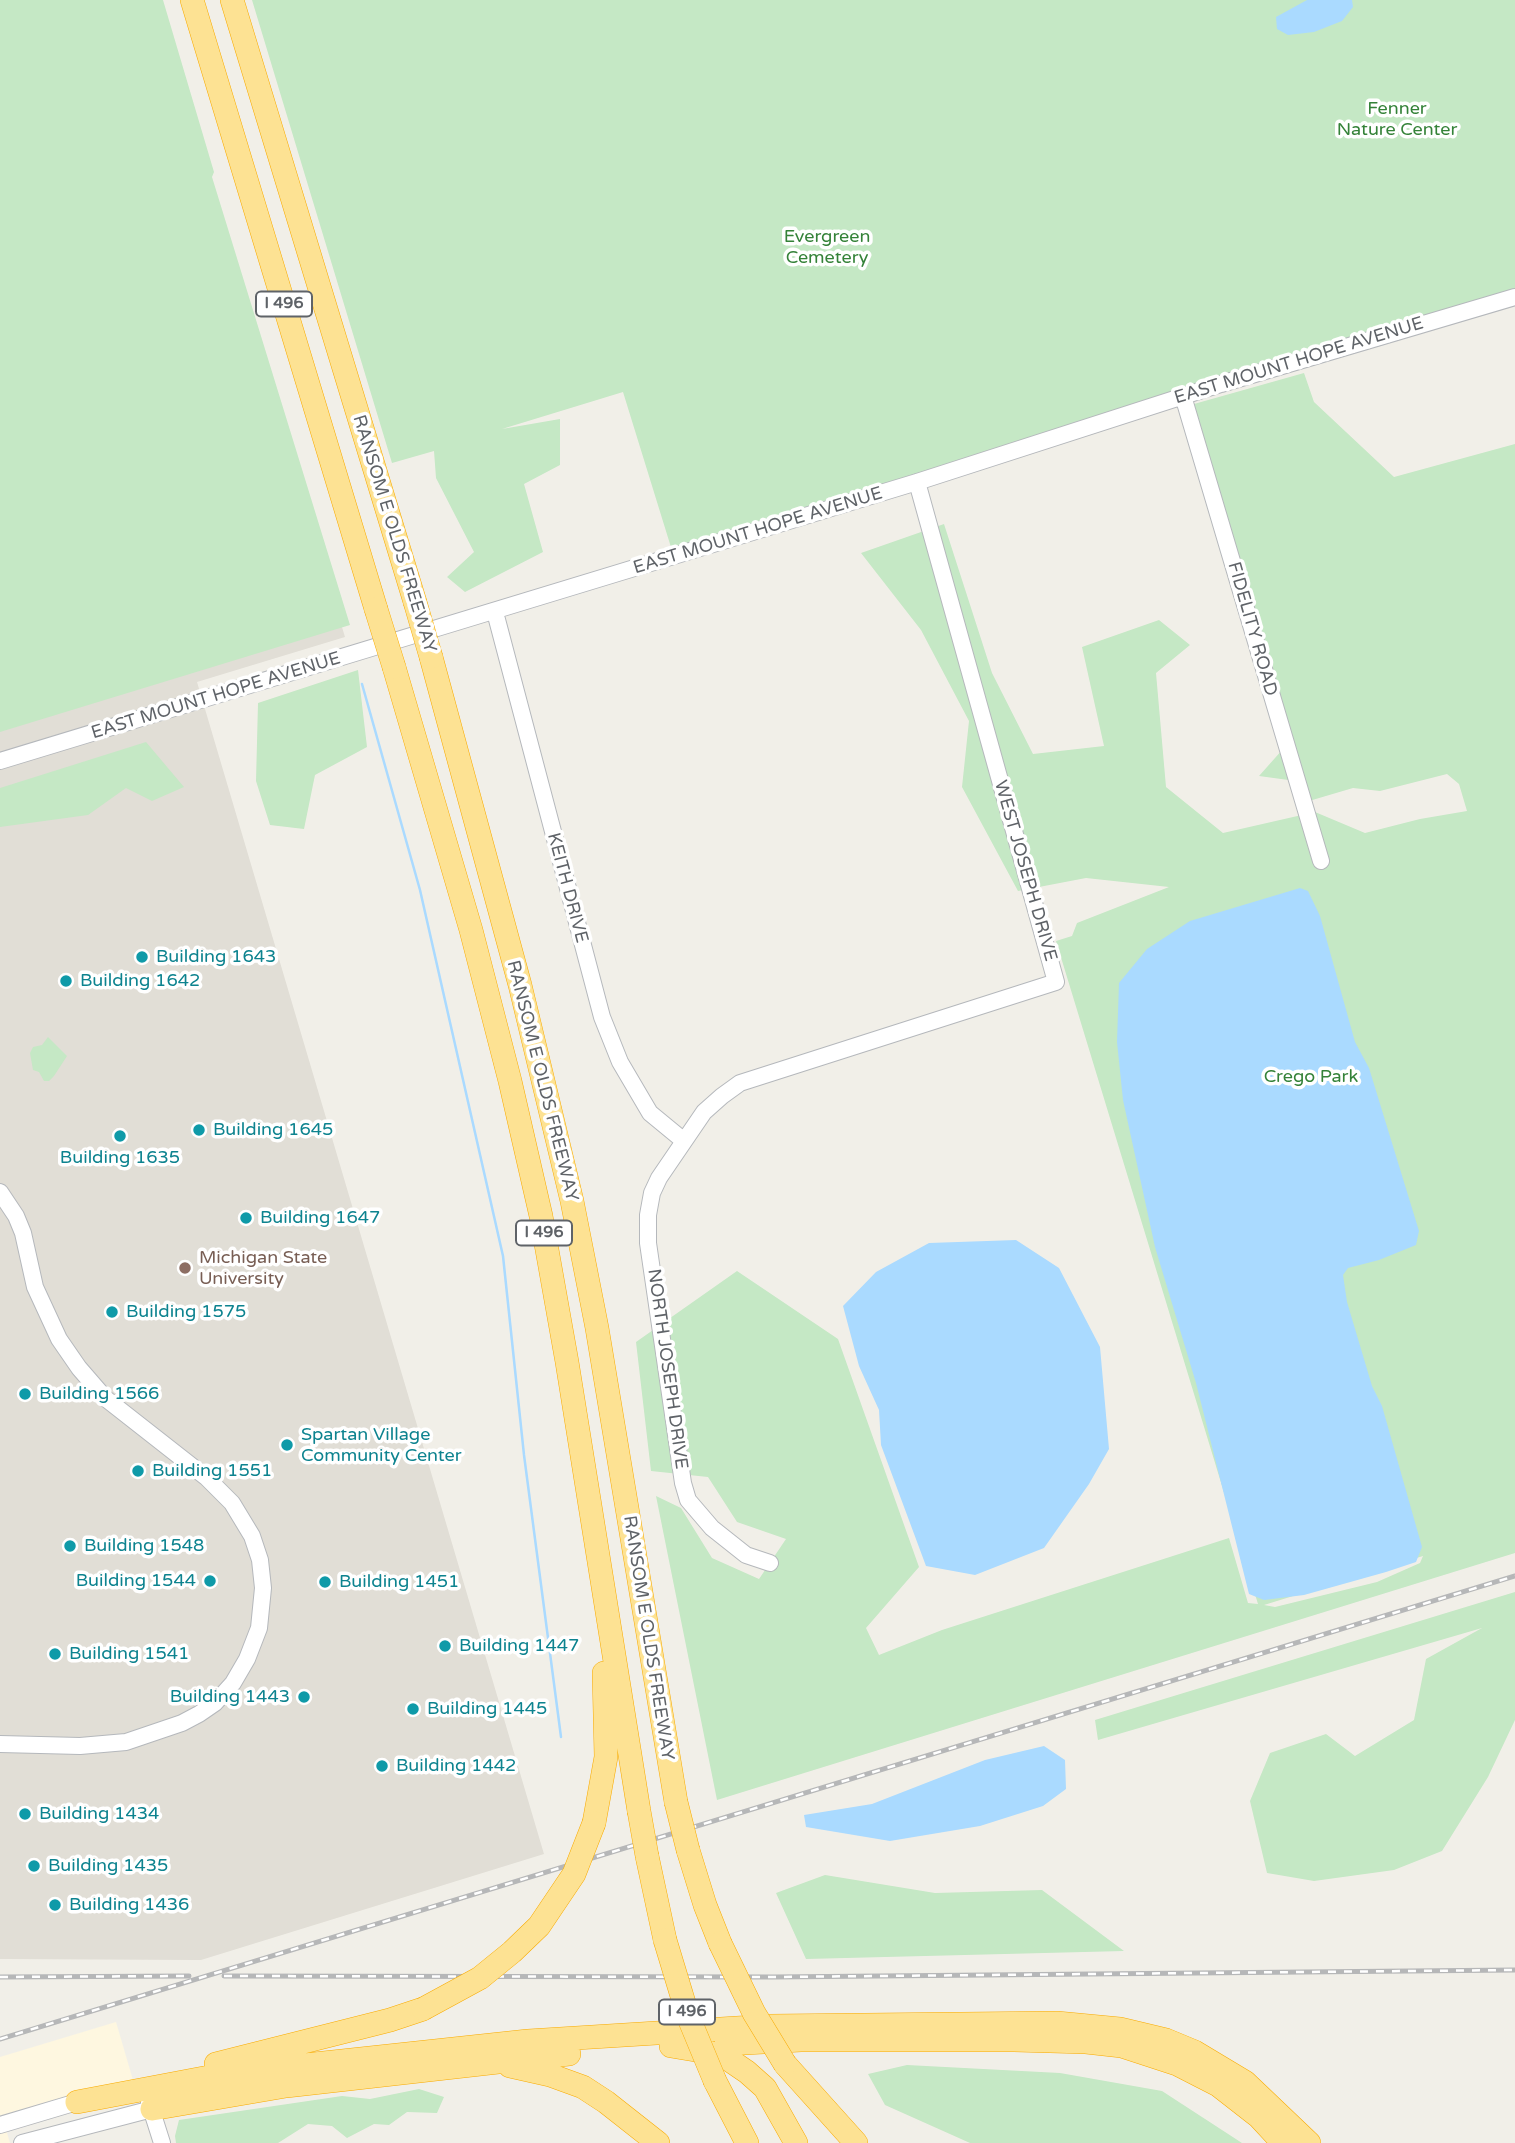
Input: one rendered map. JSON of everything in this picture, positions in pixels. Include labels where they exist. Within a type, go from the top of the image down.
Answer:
[{"type":"highway","name":"RANSOM E OLDS FREEWAY","points":[[192,0],[464,904],[525,1147],[553,1278],[639,1811],[665,1940],[688,2016],[715,2081],[747,2143]]},
{"type":"highway","name":"RANSOM E OLDS FREEWAY","points":[[232,0],[415,602],[514,962],[572,1201],[597,1328],[676,1802],[688,1850],[705,1905],[754,2013],[785,2064],[856,2143]]},
{"type":"highway","points":[[77,2102],[423,2009],[480,1978],[522,1944],[538,1926],[574,1874],[594,1823],[605,1775],[607,1741],[598,1551]]},
{"type":"highway","points":[[145,2101],[209,2077],[268,2069],[529,2050],[769,2025],[1030,2023],[1084,2025],[1139,2033],[1195,2052],[1245,2082],[1309,2143]]},
{"type":"highway","points":[[77,2102],[145,2101],[494,2062],[529,2050],[801,2040],[1086,2042],[1122,2046],[1178,2064],[1218,2085],[1259,2117],[1283,2143]]},
{"type":"highway","points":[[671,2046],[725,2057],[747,2072],[765,2088],[796,2143]]},
{"type":"highway","points":[[494,2062],[551,2075],[583,2087],[658,2143]]},
{"type":"highway","points":[[785,2064],[842,2143]]},
{"type":"highway","points":[[1275,2108],[1304,2143]]},
{"type":"street","name":"EAST MOUNT HOPE AVENUE","points":[[0,761],[917,482],[1183,396],[1515,297]]},
{"type":"street","name":"FIDELITY ROAD","points":[[1183,396],[1321,862]]},
{"type":"street","name":"WEST JOSEPH DRIVE","points":[[684,1141],[704,1112],[740,1083],[1056,982],[917,482]]},
{"type":"street","name":"KEITH DRIVE","points":[[495,612],[602,1017],[620,1062],[650,1113],[684,1141]]},
{"type":"street","name":"NORTH JOSEPH DRIVE","points":[[684,1141],[652,1193],[648,1234],[683,1483],[688,1500],[712,1528],[746,1555],[770,1563]]},
{"type":"street","points":[[0,1192],[16,1216],[23,1234],[35,1287],[59,1339],[105,1398],[207,1478],[232,1503],[252,1536],[260,1560],[263,1588],[261,1620],[251,1652],[233,1683],[215,1703],[200,1714],[126,1742],[80,1746],[0,1744]]},
{"type":"street","points":[[28,2142],[145,2101],[162,2143]]},
{"type":"street","points":[[0,2127],[77,2102]]},
{"type":"shaded area","name":"Michigan State University","points":[[0,0],[151,0],[345,637],[197,682],[544,1854],[201,1960],[0,1959]]},
{"type":"shaded area","points":[[116,2022],[133,2080],[2,2116],[10,2143],[0,2143],[0,2057]]},
{"type":"green space","points":[[0,0],[163,0],[214,172],[212,177],[350,625],[0,732]]},
{"type":"green space","name":"Evergreen Cemetery","points":[[252,0],[1515,0],[1515,296],[1340,340],[674,557],[623,392],[502,429],[560,419],[560,465],[524,484],[543,552],[465,592],[447,577],[474,552],[436,478],[434,451],[392,463]]},
{"type":"green space","name":"Crego Park","points":[[1304,373],[1314,402],[1394,477],[1515,444],[1515,1553],[717,1800],[656,1496],[681,1508],[712,1558],[759,1579],[786,1539],[737,1522],[708,1477],[651,1471],[636,1342],[737,1271],[838,1339],[919,1567],[866,1628],[879,1655],[942,1630],[1229,1538],[1248,1603],[1258,1604],[1056,941],[1072,936],[1077,923],[1169,887],[1086,878],[1018,891],[962,787],[969,721],[921,630],[861,553],[944,524],[992,673],[1033,754],[1104,746],[1082,647],[1159,620],[1190,645],[1156,673],[1166,787],[1223,833],[1315,812],[1365,833],[1467,811],[1459,784],[1447,774],[1380,791],[1353,788],[1309,801],[1303,782],[1259,776],[1291,740],[1194,404]],"holes":[[[1423,1556],[1420,1563],[1377,1582],[1275,1607],[1264,1605]]]},
{"type":"green space","points":[[358,670],[367,747],[315,775],[304,829],[270,825],[256,781],[258,703]]},
{"type":"green space","points":[[146,742],[184,787],[152,801],[126,788],[88,815],[0,827],[0,788]]},
{"type":"green space","points":[[48,1037],[67,1056],[54,1076],[49,1081],[44,1081],[39,1072],[33,1070],[30,1053],[33,1047],[42,1045]]},
{"type":"green space","points":[[1515,1592],[1515,1720],[1488,1777],[1442,1851],[1394,1870],[1314,1881],[1267,1873],[1250,1801],[1270,1753],[1326,1734],[1355,1756],[1414,1720],[1426,1659],[1482,1628],[1098,1740],[1095,1720]]},
{"type":"green space","points":[[825,1875],[935,1893],[1042,1890],[1124,1951],[806,1959],[776,1893]]},
{"type":"green space","points":[[907,2065],[1060,2073],[1162,2091],[1242,2143],[970,2143],[885,2105],[868,2074]]},
{"type":"green space","points":[[419,2089],[444,2097],[437,2113],[407,2112],[389,2125],[374,2124],[347,2138],[332,2126],[308,2124],[278,2143],[176,2143],[179,2120],[342,2096],[370,2099]]},
{"type":"water","points":[[1307,0],[1352,0],[1353,7],[1342,21],[1314,32],[1288,35],[1277,29],[1276,17]]},
{"type":"water","points":[[1300,888],[1308,891],[1320,916],[1355,1042],[1369,1068],[1419,1231],[1416,1245],[1379,1260],[1348,1268],[1343,1275],[1347,1302],[1372,1386],[1382,1406],[1422,1547],[1416,1562],[1304,1595],[1264,1600],[1249,1594],[1196,1383],[1155,1247],[1123,1100],[1117,1042],[1119,983],[1147,949],[1190,921]]},
{"type":"water","points":[[1016,1240],[1059,1268],[1100,1347],[1109,1449],[1089,1484],[1044,1548],[975,1575],[926,1566],[881,1445],[879,1410],[859,1366],[843,1306],[876,1272],[929,1243]]},
{"type":"water","points":[[1044,1746],[1065,1760],[1066,1789],[1043,1806],[980,1826],[890,1841],[806,1827],[804,1815],[872,1804],[985,1760]]},
{"type":"waterway","points":[[362,684],[420,890],[503,1256],[524,1455],[561,1737]]},
{"type":"railway","points":[[0,2039],[1515,1576]]},
{"type":"railway","points":[[224,1976],[773,1977],[1515,1970]]},
{"type":"railway","points":[[0,1977],[189,1976]]},
{"type":"place","name":"Building 1643","points":[[142,957]]},
{"type":"place","name":"Building 1642","points":[[66,981]]},
{"type":"place","name":"Building 1645","points":[[199,1130]]},
{"type":"place","name":"Building 1635","points":[[120,1136]]},
{"type":"place","name":"Building 1647","points":[[246,1218]]},
{"type":"place","name":"Michigan State University","points":[[185,1268]]},
{"type":"place","name":"Building 1575","points":[[112,1312]]},
{"type":"place","name":"Building 1566","points":[[25,1394]]},
{"type":"place","name":"Spartan Village Community Center","points":[[287,1445]]},
{"type":"place","name":"Building 1551","points":[[138,1471]]},
{"type":"place","name":"Building 1548","points":[[70,1546]]},
{"type":"place","name":"Building 1544","points":[[210,1581]]},
{"type":"place","name":"Building 1451","points":[[325,1582]]},
{"type":"place","name":"Building 1447","points":[[445,1646]]},
{"type":"place","name":"Building 1541","points":[[55,1654]]},
{"type":"place","name":"Building 1443","points":[[304,1697]]},
{"type":"place","name":"Building 1445","points":[[413,1709]]},
{"type":"place","name":"Building 1442","points":[[382,1766]]},
{"type":"place","name":"Building 1434","points":[[25,1814]]},
{"type":"place","name":"Building 1435","points":[[34,1866]]},
{"type":"place","name":"Building 1436","points":[[55,1905]]},
{"type":"park label","name":"Fenner Nature Center","points":[[1397,119]]}]
